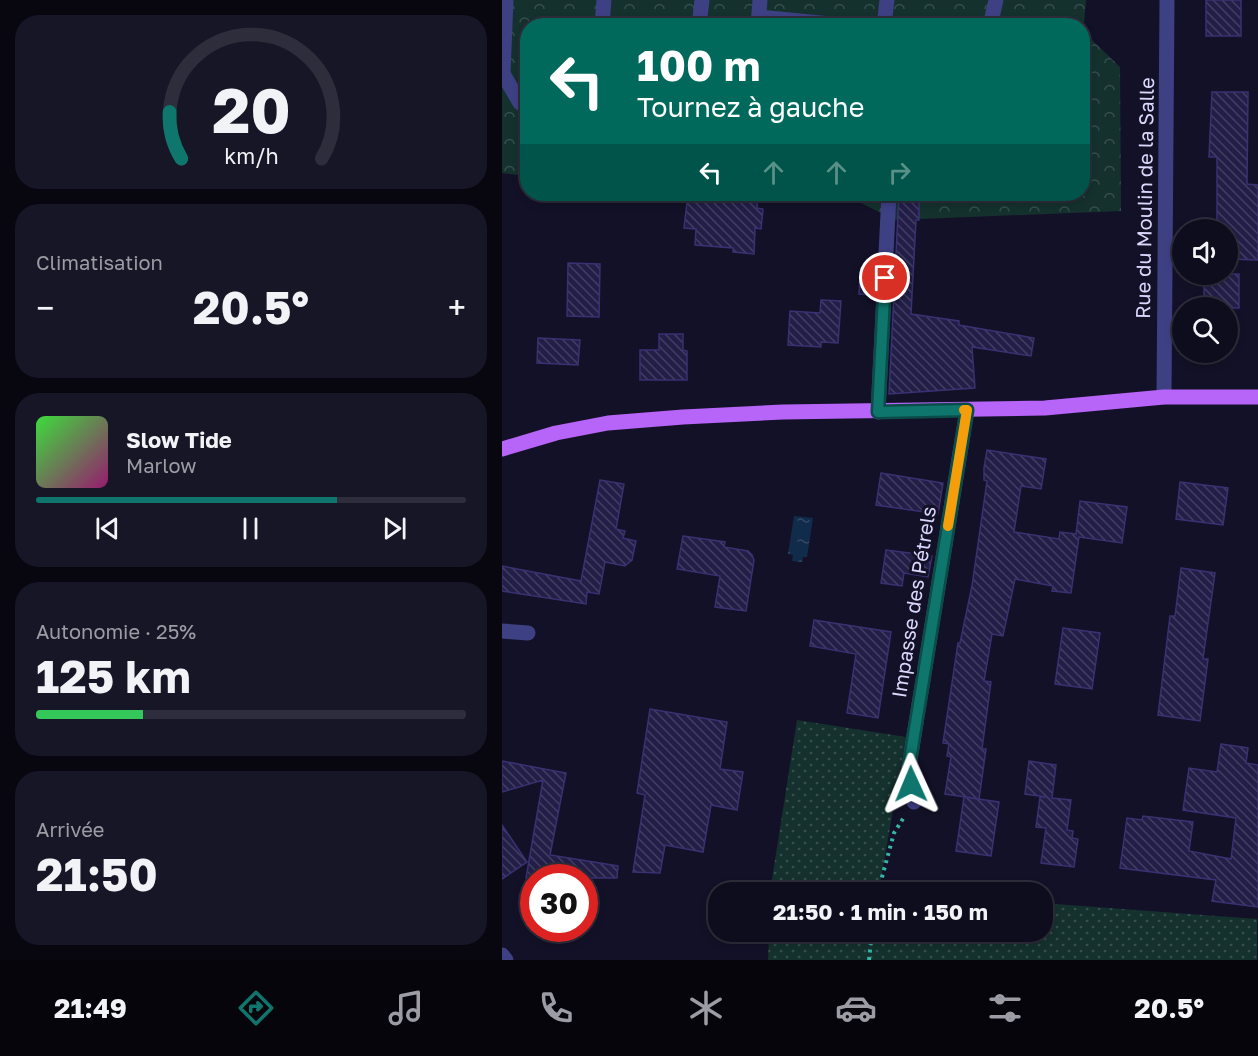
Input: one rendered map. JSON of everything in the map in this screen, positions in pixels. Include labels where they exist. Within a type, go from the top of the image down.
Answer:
[{"type":"main road","points":[[502,448],[556,433],[619,422],[783,412],[1045,408],[1164,397],[1258,397]]},
{"type":"street","points":[[506,0],[502,72],[520,103]]},
{"type":"street","points":[[603,18],[604,0]]},
{"type":"street","points":[[700,18],[702,0]]},
{"type":"street","points":[[758,18],[760,0]]},
{"type":"street","points":[[885,18],[887,0]]},
{"type":"street","points":[[992,18],[996,0]]},
{"type":"street","name":"Rue du Moulin de la Salle","points":[[1164,397],[1168,0]]},
{"type":"street","points":[[878,412],[889,201]]},
{"type":"street","name":"Impasse des Pétrels","points":[[914,802],[909,766],[967,410]]},
{"type":"street","points":[[502,631],[528,633]]},
{"type":"street","points":[[502,955],[506,960]]},
{"type":"path","points":[[881,882],[894,833],[914,802]]},
{"type":"path","points":[[869,960],[871,942]]},
{"type":"green space","points":[[502,0],[1086,0],[1084,18],[520,18],[520,175],[502,173]]},
{"type":"green space","points":[[1090,37],[1120,67],[1121,211],[895,220],[861,203],[835,201],[1090,201]]},
{"type":"green space","points":[[797,720],[906,737],[880,882],[772,882]]},
{"type":"green space","points":[[1053,904],[1257,919],[1257,960],[768,960],[769,942],[1053,942]]},
{"type":"water","points":[[794,516],[813,518],[807,557],[803,557],[802,562],[792,561],[793,555],[788,554]]},
{"type":"building","points":[[1206,0],[1241,0],[1241,36],[1206,36]]},
{"type":"building","points":[[1212,92],[1248,92],[1247,184],[1258,185],[1258,260],[1238,259],[1238,219],[1217,219],[1217,157],[1209,157]]},
{"type":"building","points":[[687,201],[758,201],[757,208],[763,209],[761,229],[755,228],[754,254],[733,252],[733,248],[695,245],[696,229],[684,228]]},
{"type":"building","points":[[899,201],[919,201],[911,314],[959,321],[959,325],[1034,338],[1031,356],[972,347],[975,388],[889,394]]},
{"type":"building","points":[[568,263],[600,264],[599,317],[567,316]]},
{"type":"building","points":[[860,273],[875,275],[874,295],[859,294]]},
{"type":"building","points":[[1239,274],[1239,308],[1238,297],[1204,297],[1204,285],[1238,285]]},
{"type":"building","points":[[821,300],[841,301],[838,343],[821,342],[821,347],[788,345],[790,311],[820,313]]},
{"type":"building","points":[[659,334],[683,334],[683,350],[687,351],[687,380],[640,380],[640,350],[659,350]]},
{"type":"building","points":[[538,338],[580,340],[578,365],[537,363]]},
{"type":"building","points":[[987,450],[1046,459],[1041,489],[1021,486],[1014,532],[1059,539],[1060,532],[1076,534],[1080,501],[1127,507],[1122,543],[1079,537],[1071,593],[1052,591],[1053,586],[1015,579],[1003,636],[992,634],[984,681],[991,682],[982,749],[986,749],[979,799],[945,794],[951,757],[947,756],[949,744],[943,743],[958,643],[960,643],[972,586],[987,481],[984,480],[984,468]]},
{"type":"building","points":[[881,473],[943,483],[938,514],[876,505]]},
{"type":"building","points":[[600,480],[624,484],[616,529],[625,531],[623,538],[636,541],[632,560],[625,566],[605,562],[599,594],[587,592],[586,604],[502,591],[502,566],[581,581]]},
{"type":"building","points":[[1180,482],[1228,488],[1223,525],[1176,519]]},
{"type":"building","points":[[683,536],[725,542],[724,547],[748,551],[752,555],[754,560],[746,611],[715,607],[720,576],[677,569]]},
{"type":"building","points":[[886,550],[932,556],[928,577],[904,573],[902,586],[881,583]]},
{"type":"building","points":[[1181,568],[1215,573],[1203,659],[1208,659],[1200,721],[1158,715],[1170,616],[1175,616]]},
{"type":"building","points":[[814,620],[891,632],[878,718],[847,713],[856,654],[810,646]]},
{"type":"building","points":[[1063,628],[1100,633],[1092,689],[1055,684]]},
{"type":"building","points":[[650,709],[727,722],[720,769],[743,772],[737,810],[711,805],[703,852],[665,845],[660,873],[633,872],[645,795],[637,793]]},
{"type":"building","points":[[1221,744],[1248,748],[1246,763],[1258,765],[1258,907],[1212,901],[1216,880],[1120,868],[1127,818],[1142,820],[1143,816],[1193,822],[1189,851],[1231,859],[1236,818],[1183,810],[1189,768],[1217,772]]},
{"type":"building","points":[[502,761],[566,773],[550,855],[618,866],[617,878],[598,878],[598,864],[528,864],[543,780],[502,792]]},
{"type":"building","points":[[1029,761],[1056,765],[1052,798],[1071,800],[1067,830],[1073,831],[1072,838],[1078,839],[1074,867],[1041,863],[1046,828],[1036,827],[1040,797],[1046,797],[1025,794]]},
{"type":"building","points":[[964,797],[999,802],[991,856],[956,851]]},
{"type":"building","points":[[502,825],[527,862],[520,864],[520,867],[502,879]]},
{"type":"slow traffic","points":[[948,526],[967,410],[964,410]]},
{"type":"route","points":[[885,278],[878,412],[967,410],[909,766],[911,784]]}]
